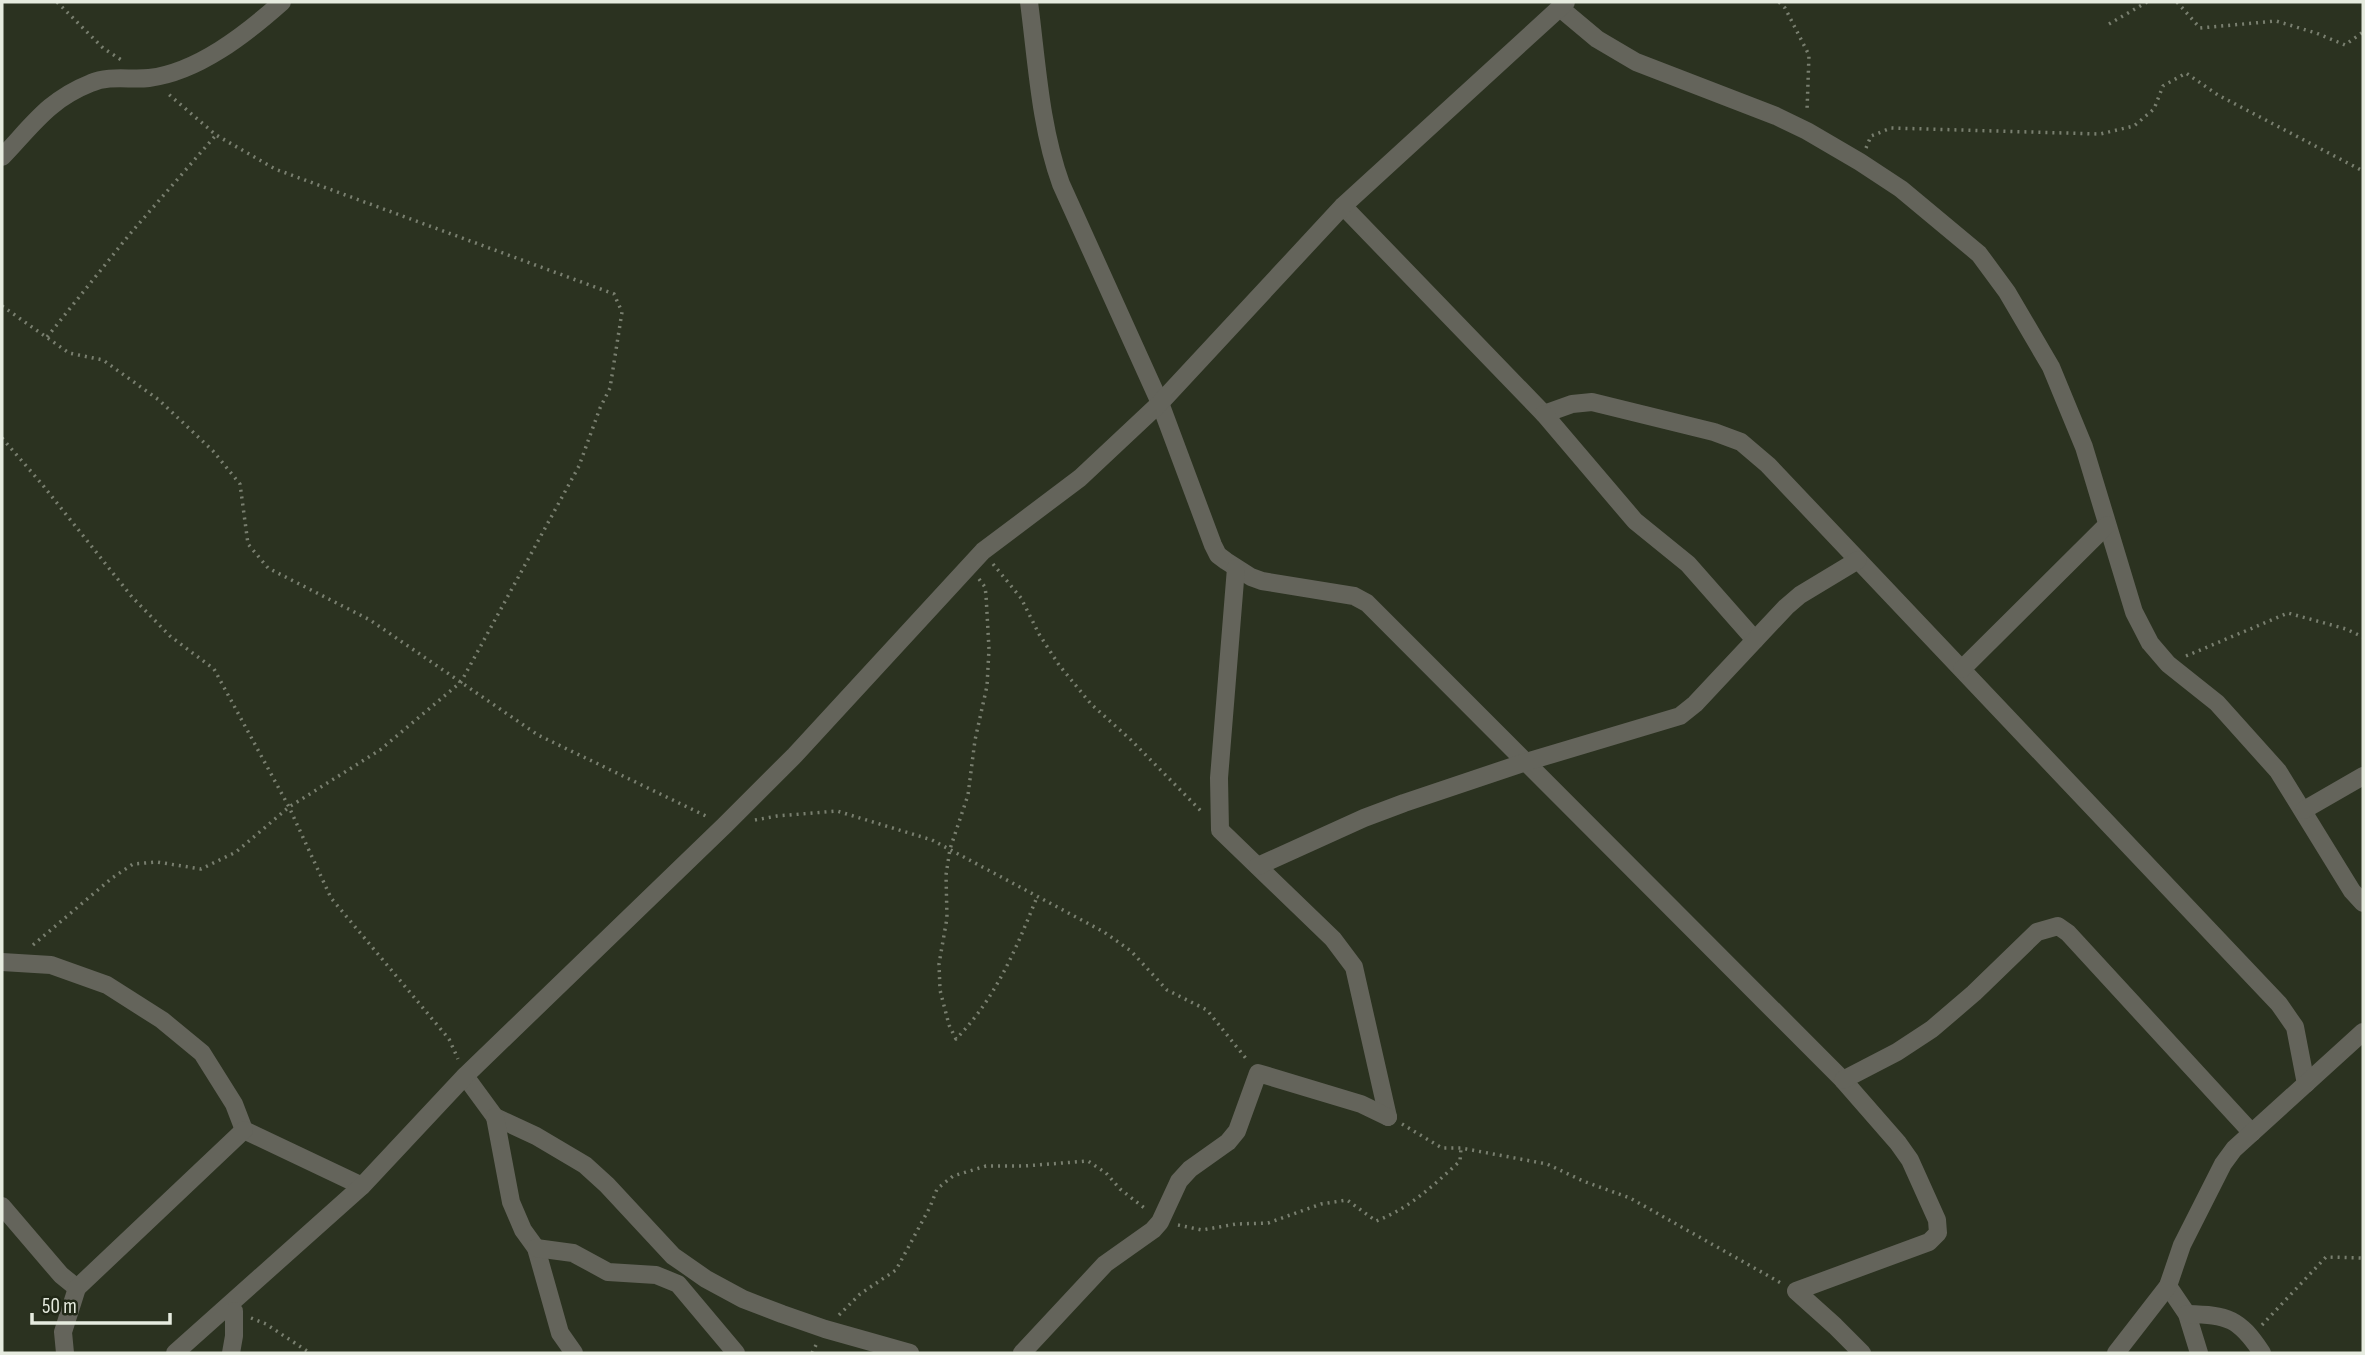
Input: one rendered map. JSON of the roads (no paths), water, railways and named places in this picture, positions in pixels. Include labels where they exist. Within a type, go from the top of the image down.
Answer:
[{"type":"street","points":[[2,157],[40,114],[63,97],[93,82],[115,78],[149,78],[178,72],[214,53],[282,2]]},
{"type":"street","points":[[1029,2],[1045,129],[1061,184],[1160,403],[1218,555],[1262,581],[1354,596],[1367,603],[1843,1080],[1910,1160],[1937,1220],[1938,1233],[1929,1242],[1796,1291],[1862,1353]]},
{"type":"street","points":[[175,1353],[362,1186],[465,1076],[795,755],[983,551],[1080,478],[1160,403],[1343,206],[1563,5],[1597,39],[1636,62],[1776,116],[1860,162],[1900,189],[1979,254],[2007,292],[2051,367],[2084,447],[2134,612],[2150,643],[2168,664],[2226,712],[2278,771],[2352,891],[2363,903]]},
{"type":"street","points":[[1343,206],[1544,414],[1635,521],[1688,564],[1755,640]]},
{"type":"street","points":[[1544,414],[1572,404],[1592,402],[1714,432],[1741,442],[1768,465],[2288,1014],[2295,1027],[2306,1084]]},
{"type":"street","points":[[1962,669],[2108,525]]},
{"type":"street","points":[[1258,866],[1364,818],[1526,762],[1680,716],[1695,704],[1786,607],[1800,595],[1858,560]]},
{"type":"street","points":[[1022,1353],[1105,1264],[1147,1235],[1160,1222],[1179,1181],[1190,1169],[1228,1142],[1237,1131],[1258,1073],[1361,1104],[1388,1117],[1354,967],[1333,939],[1220,830],[1219,778],[1236,568]]},
{"type":"street","points":[[2304,810],[2363,776]]},
{"type":"street","points":[[1843,1080],[1897,1052],[1932,1029],[2037,932],[2058,926],[2068,933],[2252,1133]]},
{"type":"street","points":[[7,962],[51,965],[107,985],[162,1020],[202,1053],[234,1104],[244,1130],[362,1186]]},
{"type":"street","points":[[2116,1353],[2168,1286],[2182,1245],[2223,1164],[2234,1149],[2363,1032]]},
{"type":"street","points":[[465,1076],[495,1117],[512,1202],[523,1230],[536,1248],[560,1333],[574,1353]]},
{"type":"street","points":[[495,1117],[536,1136],[585,1165],[673,1256],[706,1279],[743,1298],[825,1329],[910,1353]]},
{"type":"street","points":[[65,1353],[63,1332],[77,1288],[244,1130]]},
{"type":"street","points":[[2,1206],[61,1275],[77,1288]]},
{"type":"street","points":[[536,1248],[573,1253],[608,1272],[656,1275],[678,1284],[736,1353]]},
{"type":"street","points":[[2168,1286],[2187,1314],[2199,1353]]},
{"type":"street","points":[[231,1353],[234,1311]]},
{"type":"street","points":[[2187,1314],[2215,1314],[2234,1320],[2262,1353]]}]
